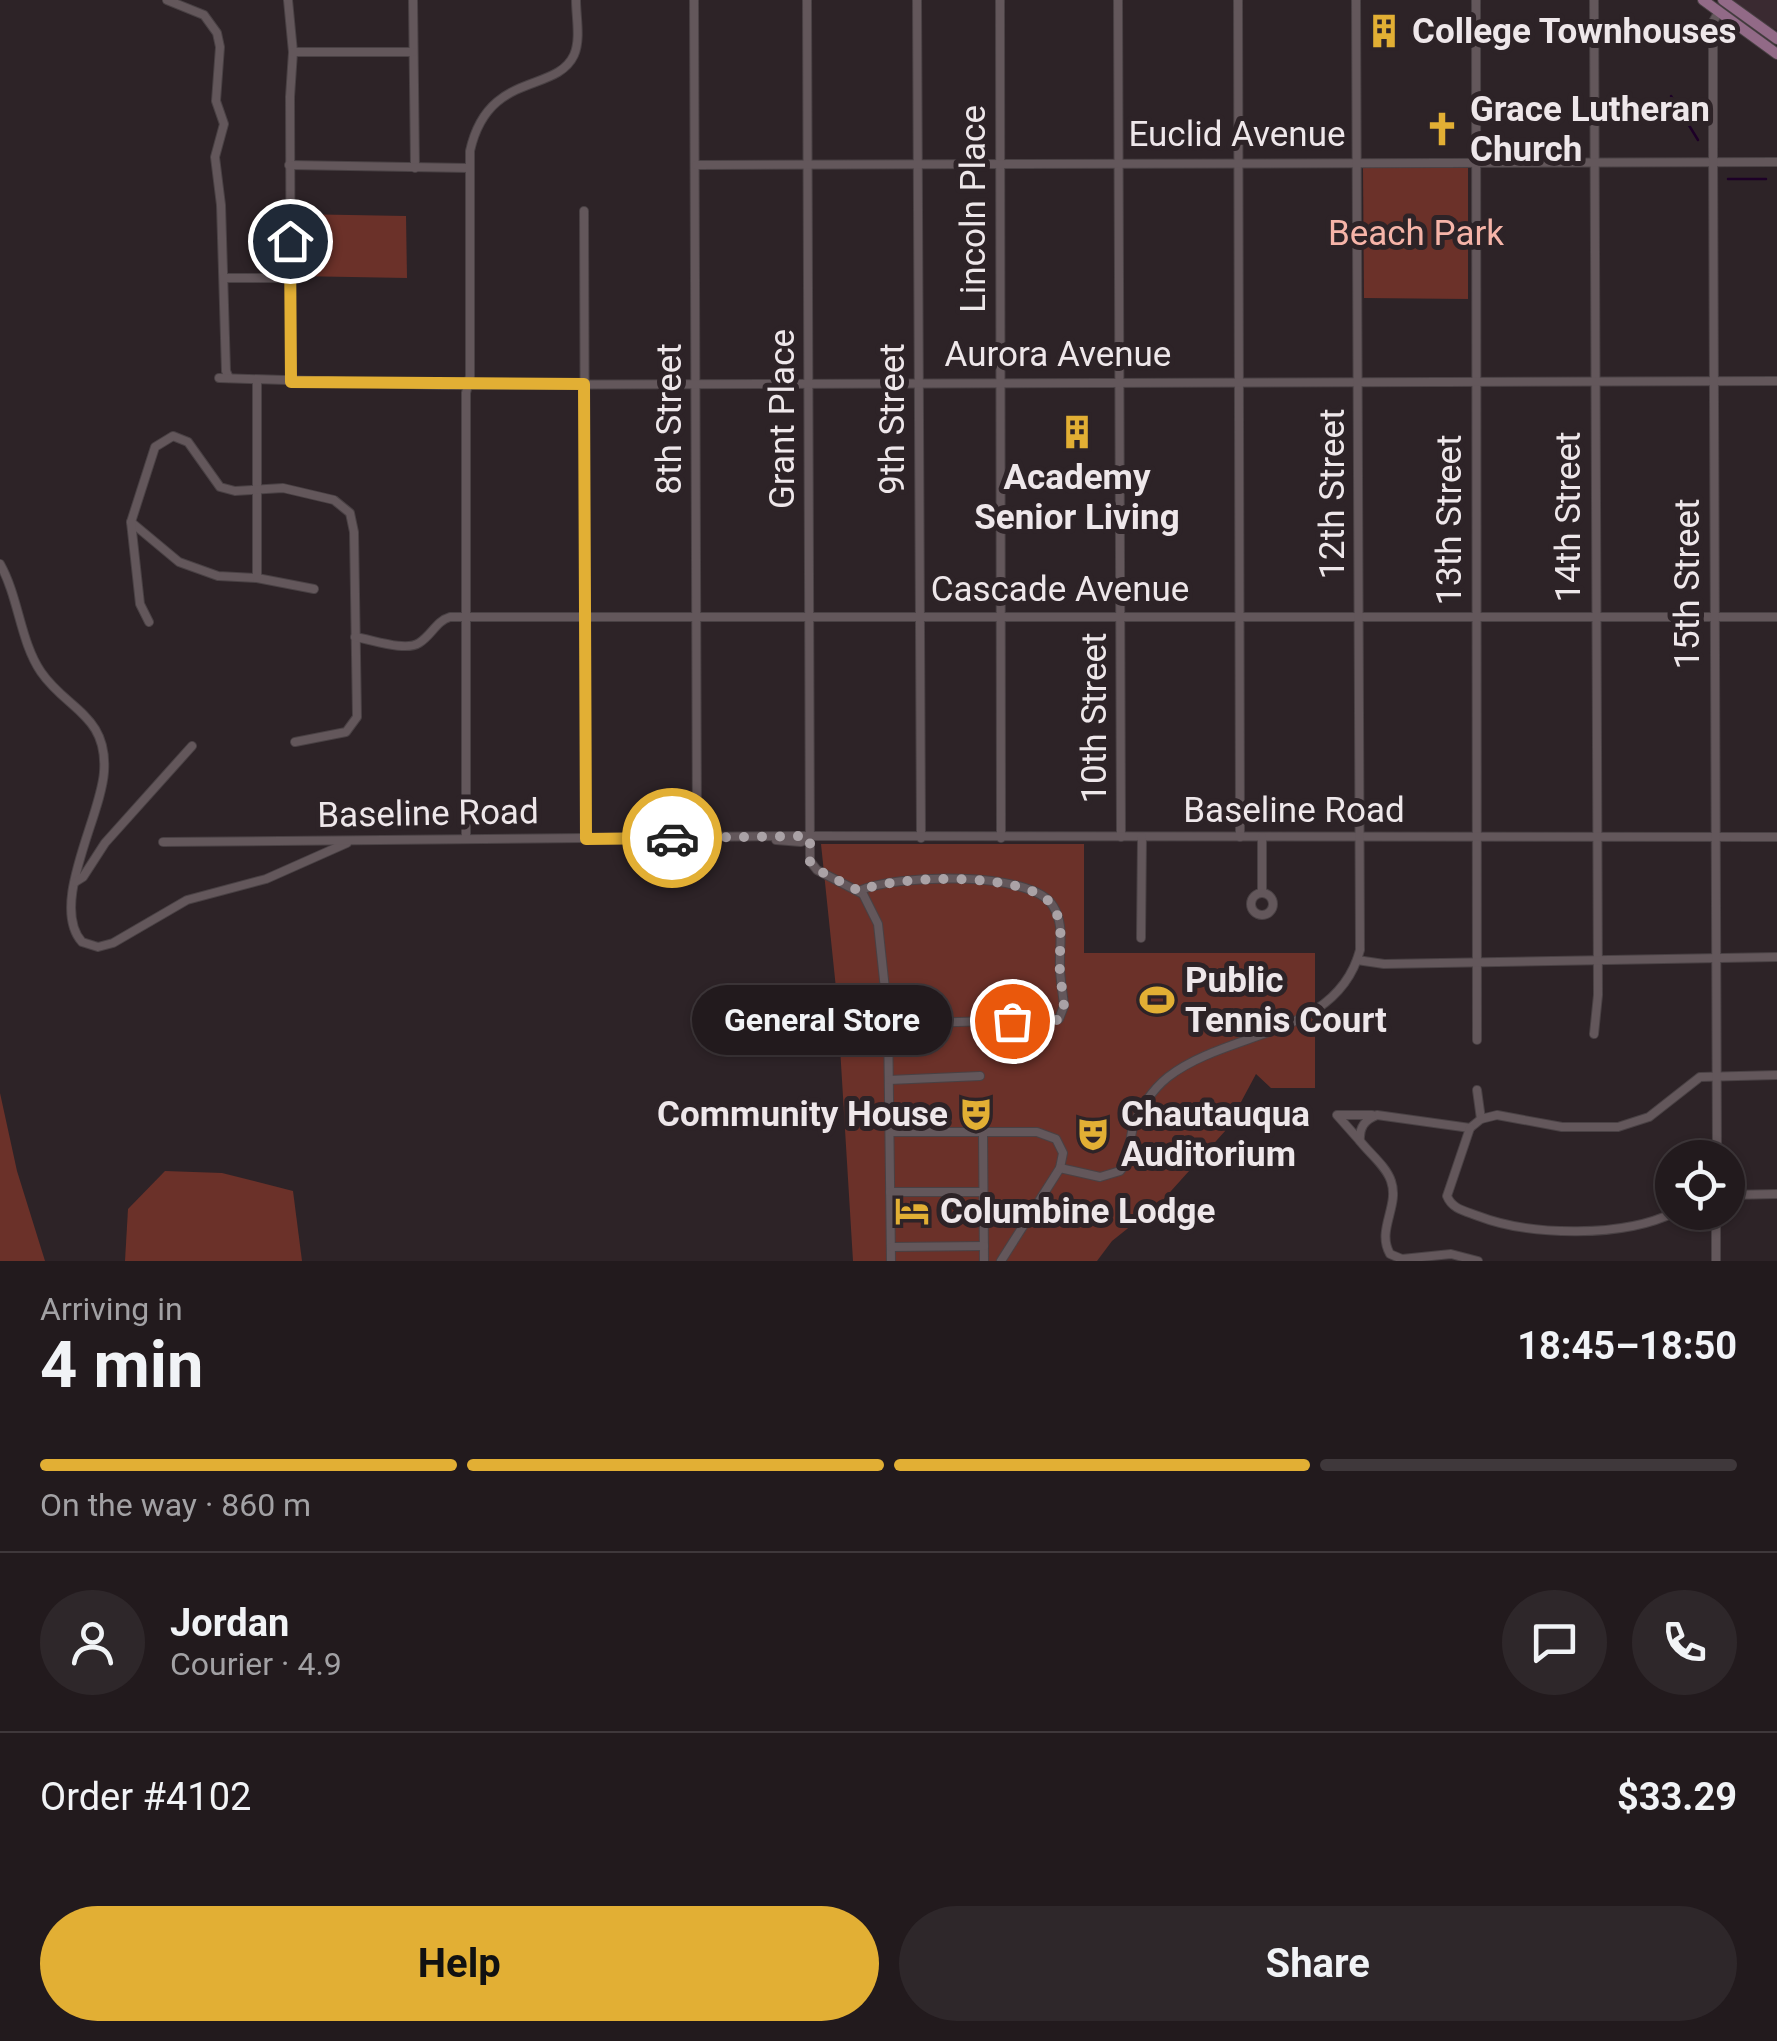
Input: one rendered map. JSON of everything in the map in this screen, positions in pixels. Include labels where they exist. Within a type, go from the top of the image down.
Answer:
[{"type":"main road","points":[[1703,0],[1721,6],[1777,39]]},
{"type":"main road","points":[[1721,6],[1777,54]]},
{"type":"street","points":[[167,0],[204,15],[217,33],[221,61],[216,101],[224,124],[215,157],[224,278],[292,278]]},
{"type":"street","points":[[288,0],[293,52],[289,164],[291,382]]},
{"type":"street","points":[[412,0],[414,168]]},
{"type":"street","points":[[466,838],[470,151],[478,126],[498,99],[558,72],[571,60],[577,44],[576,0]]},
{"type":"street","name":"8th Street","points":[[694,0],[696,838]]},
{"type":"street","name":"Grant Place","points":[[807,0],[810,838]]},
{"type":"street","name":"9th Street","points":[[917,0],[922,838]]},
{"type":"street","name":"Lincoln Place","points":[[1000,0],[1002,838]]},
{"type":"street","name":"10th Street","points":[[1118,0],[1121,838]]},
{"type":"street","points":[[1238,0],[1240,838]]},
{"type":"street","name":"12th Street","points":[[1060,1168],[1107,1176],[1124,1168],[1138,1116],[1167,1078],[1315,1011],[1343,984],[1357,960],[1361,938],[1356,0]]},
{"type":"street","name":"13th Street","points":[[1476,0],[1477,1040]]},
{"type":"street","name":"14th Street","points":[[1594,0],[1594,1034]]},
{"type":"street","name":"15th Street","points":[[1716,1140],[1713,163],[1714,22],[1721,6]]},
{"type":"street","points":[[293,52],[413,52]]},
{"type":"street","name":"Euclid Avenue","points":[[696,165],[1777,162]]},
{"type":"street","points":[[289,164],[469,168]]},
{"type":"street","points":[[584,211],[586,839]]},
{"type":"street","name":"Aurora Avenue","points":[[224,278],[224,378],[257,382],[1777,381]]},
{"type":"street","points":[[257,382],[257,578]]},
{"type":"street","points":[[149,622],[140,604],[131,522],[154,447],[167,437],[180,437],[188,442],[220,487],[235,491],[258,488],[300,492],[334,500],[347,508],[354,532],[355,723],[346,732],[295,742]]},
{"type":"street","points":[[131,522],[179,562],[218,576],[257,578],[314,589]]},
{"type":"street","points":[[0,564],[42,673],[84,712],[103,747],[100,797],[74,882],[71,915],[73,928],[82,942],[98,947],[135,932],[188,900],[266,879],[360,840]]},
{"type":"street","name":"Cascade Avenue","points":[[354,637],[409,646],[419,643],[442,619],[468,618],[1777,617]]},
{"type":"street","points":[[74,882],[84,877],[105,843],[192,746]]},
{"type":"street","name":"Baseline Road","points":[[164,842],[466,838],[753,838],[793,842],[810,838],[1777,837]]},
{"type":"street","points":[[810,838],[810,862],[814,868],[859,891],[868,900],[878,923],[888,1024],[891,1261]]},
{"type":"street","name":"10th Street","points":[[1142,838],[1142,938]]},
{"type":"street","points":[[1262,838],[1262,893]]},
{"type":"street","points":[[859,891],[889,882],[941,878],[1000,884],[1042,894],[1055,909],[1060,926],[1062,1016],[1054,1020],[888,1024]]},
{"type":"street","points":[[1357,960],[1384,964],[1777,957]]},
{"type":"street","points":[[890,1080],[980,1076]]},
{"type":"street","points":[[1655,1218],[1628,1226],[1534,1230],[1492,1222],[1448,1202],[1470,1128],[1481,1118],[1497,1114],[1562,1126],[1618,1127],[1649,1117],[1700,1077],[1777,1076]]},
{"type":"street","points":[[1477,1090],[1481,1118]]},
{"type":"street","points":[[1470,1128],[1377,1115],[1337,1115],[1391,1182],[1393,1200],[1384,1238],[1390,1254],[1402,1259],[1451,1254],[1478,1261]]},
{"type":"street","points":[[1360,1141],[1364,1122],[1377,1115]]},
{"type":"street","points":[[890,1132],[1049,1134],[1062,1150],[1060,1168],[1001,1261]]},
{"type":"street","points":[[983,1132],[984,1261]]},
{"type":"street","points":[[890,1192],[983,1192]]},
{"type":"street","points":[[1745,1194],[1777,1194]]},
{"type":"street","points":[[1716,1230],[1716,1261]]},
{"type":"street","points":[[891,1247],[984,1246]]},
{"type":"shaded area","points":[[1730,0],[1777,0],[1777,30],[1760,23]]},
{"type":"green space","name":"Beach Park","points":[[1363,168],[1468,168],[1468,299],[1364,298]]},
{"type":"green space","points":[[294,214],[406,216],[407,278],[295,276]]},
{"type":"green space","points":[[821,844],[1084,844],[1084,953],[1315,953],[1315,1088],[1271,1088],[1256,1074],[1226,1130],[1162,1201],[1112,1241],[1097,1261],[853,1261],[837,998]]},
{"type":"green space","points":[[0,1093],[17,1171],[45,1261],[0,1261]]},
{"type":"green space","points":[[165,1171],[222,1173],[293,1191],[302,1261],[125,1261],[128,1209]]},
{"type":"waterway","points":[[1671,96],[1698,140]]},
{"type":"waterway","points":[[1728,179],[1766,179]]},
{"type":"way so far","points":[[672,838],[806,836],[810,838],[810,862],[814,868],[859,891],[914,878],[941,878],[976,880],[1042,894],[1055,909],[1060,926],[1064,1011],[1057,1020],[1012,1021]]},
{"type":"place","name":"College Townhouses","points":[[1384,31]]},
{"type":"place","name":"Grace Lutheran Church","points":[[1442,129]]},
{"type":"place","name":"Academy Senior Living","points":[[1077,432]]},
{"type":"place","name":"Public Tennis Court","points":[[1157,1000]]},
{"type":"place","name":"General Store","points":[[1012,1021]]},
{"type":"place","name":"Community House","points":[[976,1114]]},
{"type":"place","name":"Chautauqua Auditorium","points":[[1093,1134]]},
{"type":"place","name":"Columbine Lodge","points":[[912,1211]]},
{"type":"route","points":[[290,241],[291,382],[584,384],[586,839],[672,838]]}]
